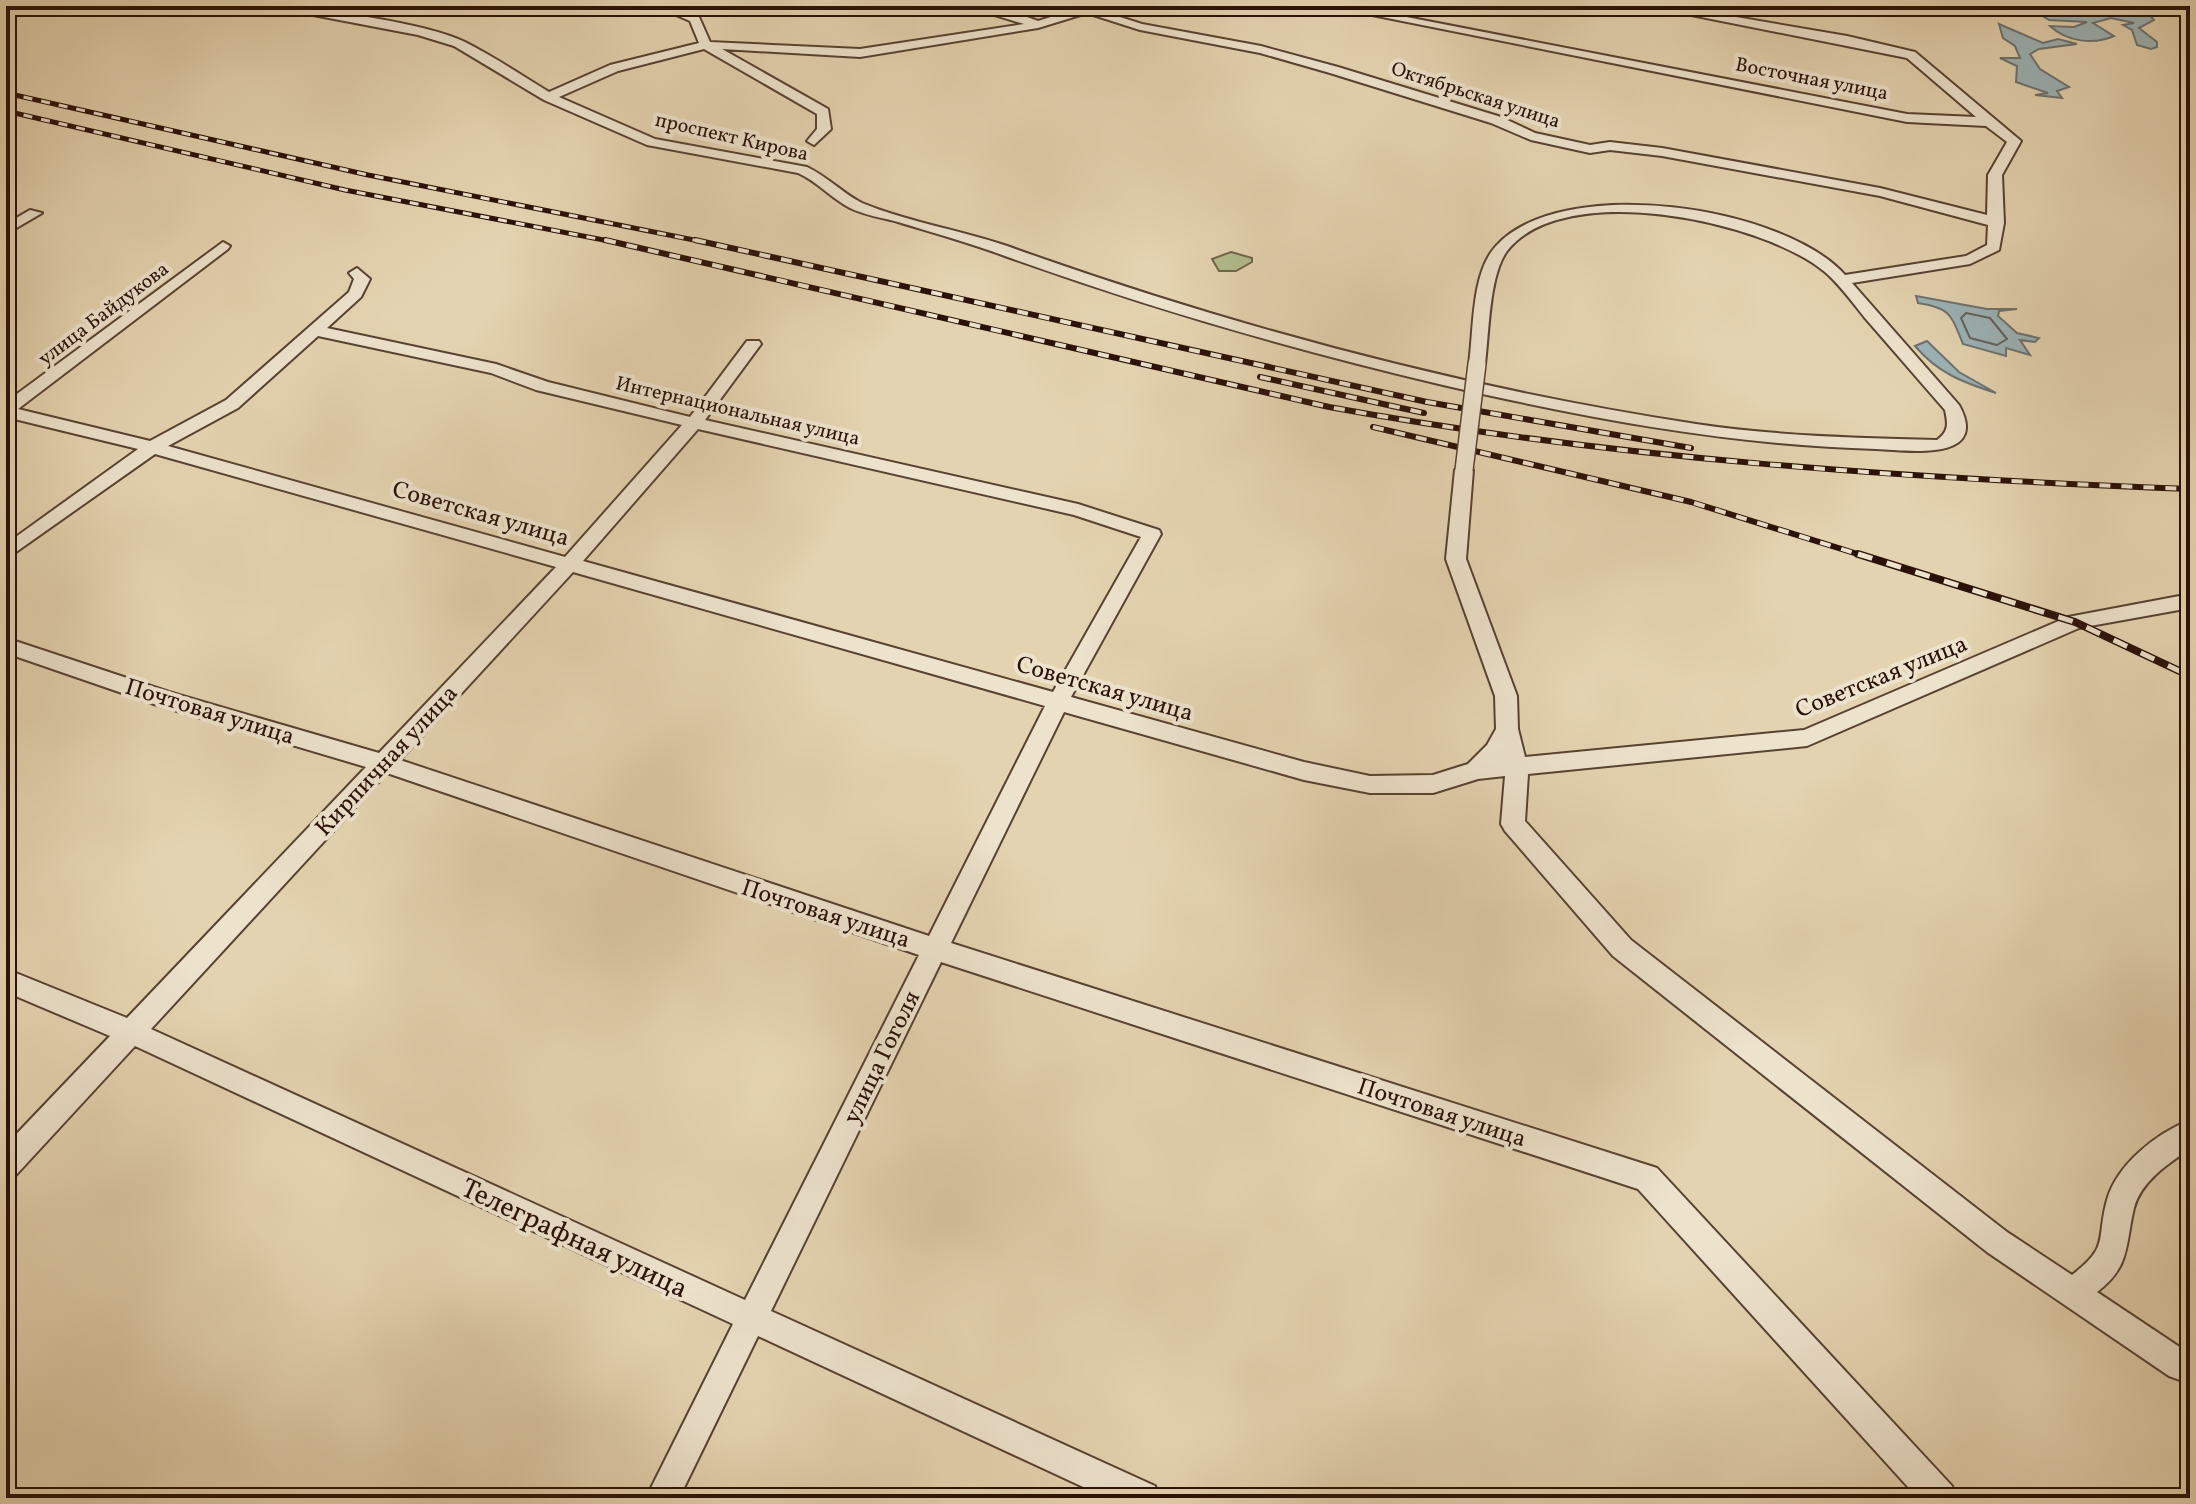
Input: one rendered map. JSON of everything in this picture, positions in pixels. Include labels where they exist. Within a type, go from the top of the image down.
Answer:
[{"type":"street","name":"проспект Кирова","points":[[272,6],[420,32],[458,43],[548,97],[652,142],[802,170],[824,180],[855,205],[978,241],[1146,301],[1299,346],[1530,400],[1698,430],[1812,442],[1941,446],[1954,436],[1957,424],[1953,409],[1842,280]]},
{"type":"street","points":[[661,6],[695,19],[706,45],[823,112],[824,129],[814,141]]},
{"type":"street","points":[[971,6],[1005,12],[1038,25]]},
{"type":"street","name":"Восточная улица","points":[[1333,6],[1907,118],[1989,122]]},
{"type":"street","points":[[1652,6],[1847,40],[1911,55],[2014,141],[2011,155],[1997,166],[1994,181],[1997,223],[1994,247],[1970,260],[1842,280],[1807,252],[1742,226],[1655,211],[1576,213],[1520,231],[1499,251],[1490,279],[1477,364],[1456,559],[1506,696],[1507,729],[1517,767],[1513,824],[1622,948],[1997,1242],[2180,1365]]},
{"type":"street","points":[[548,97],[614,68],[672,50],[706,45],[860,53],[1038,25],[1093,8]]},
{"type":"street","name":"Октябрьская улица","points":[[1093,8],[1153,31],[1261,50],[1334,70],[1496,120],[1531,136],[1590,149],[1610,146],[1662,152],[1852,187],[1936,204],[1997,223]]},
{"type":"street","points":[[6,230],[35,213]]},
{"type":"street","name":"улица Байдукова","points":[[6,411],[223,246]]},
{"type":"street","points":[[6,553],[152,447],[232,404],[356,294],[362,279],[357,273]]},
{"type":"street","name":"Интернациональная улица","points":[[315,330],[496,369],[542,386],[694,423],[1078,510],[1152,534]]},
{"type":"street","name":"Кирпичная улица","points":[[6,1165],[569,565],[694,423],[753,344]]},
{"type":"street","name":"Советская улица","points":[[6,411],[152,447],[1304,771],[1399,789],[1454,781],[1476,770],[1807,738],[2075,622],[2190,601]]},
{"type":"street","name":"улица Гоголя","points":[[662,1498],[1058,702],[1152,534]]},
{"type":"street","name":"Почтовая улица","points":[[6,645],[165,699],[383,763],[934,948],[1647,1178],[1940,1498]]},
{"type":"street","points":[[1476,770],[1495,751],[1507,729]]},
{"type":"street","name":"Телеграфная улица","points":[[6,980],[131,1032],[1143,1498]]},
{"type":"street","points":[[2073,1292],[2106,1267],[2116,1238],[2121,1200],[2150,1159],[2190,1133]]},
{"type":"green space","points":[[1231,252],[1252,258],[1252,262],[1236,271],[1219,271],[1212,259]]},
{"type":"water","points":[[2038,6],[2061,6],[2087,14],[2092,12],[2078,8],[2164,8],[2152,9],[2148,13],[2154,20],[2139,28],[2157,42],[2157,47],[2151,49],[2137,45],[2132,30],[2123,25],[2134,23],[2111,18],[2093,23],[2114,36],[2089,41],[2064,36],[2050,26],[2074,27],[2087,22],[2049,20],[2033,10]]},
{"type":"water","points":[[1999,24],[2043,43],[2058,39],[2077,44],[2039,49],[2030,54],[2040,69],[2069,87],[2057,91],[2062,98],[2035,95],[2048,93],[2016,82],[2017,66],[2000,58],[2020,58],[2015,46],[2003,38]]},
{"type":"water","points":[[1916,296],[1987,309],[2017,309],[1999,311],[1998,316],[2017,333],[2039,338],[2035,342],[2020,340],[2030,355],[2006,348],[2006,356],[1963,344],[1948,314],[1937,307],[1918,303]]},
{"type":"water","points":[[1927,341],[1959,372],[1996,393],[1942,370],[1915,346]]},
{"type":"railway","points":[[6,93],[368,175],[704,242]]},
{"type":"railway","points":[[6,111],[345,190],[612,242]]},
{"type":"railway","points":[[605,240],[612,242]]},
{"type":"railway","points":[[695,240],[1427,402],[1691,448]]},
{"type":"railway","points":[[612,242],[1329,407],[1436,425],[1650,453],[1758,463],[1974,479],[2190,489]]},
{"type":"railway","points":[[1260,377],[1424,413]]},
{"type":"railway","points":[[1373,427],[1691,502],[1864,556]]},
{"type":"railway","points":[[1858,554],[2075,622],[2190,676]]}]
